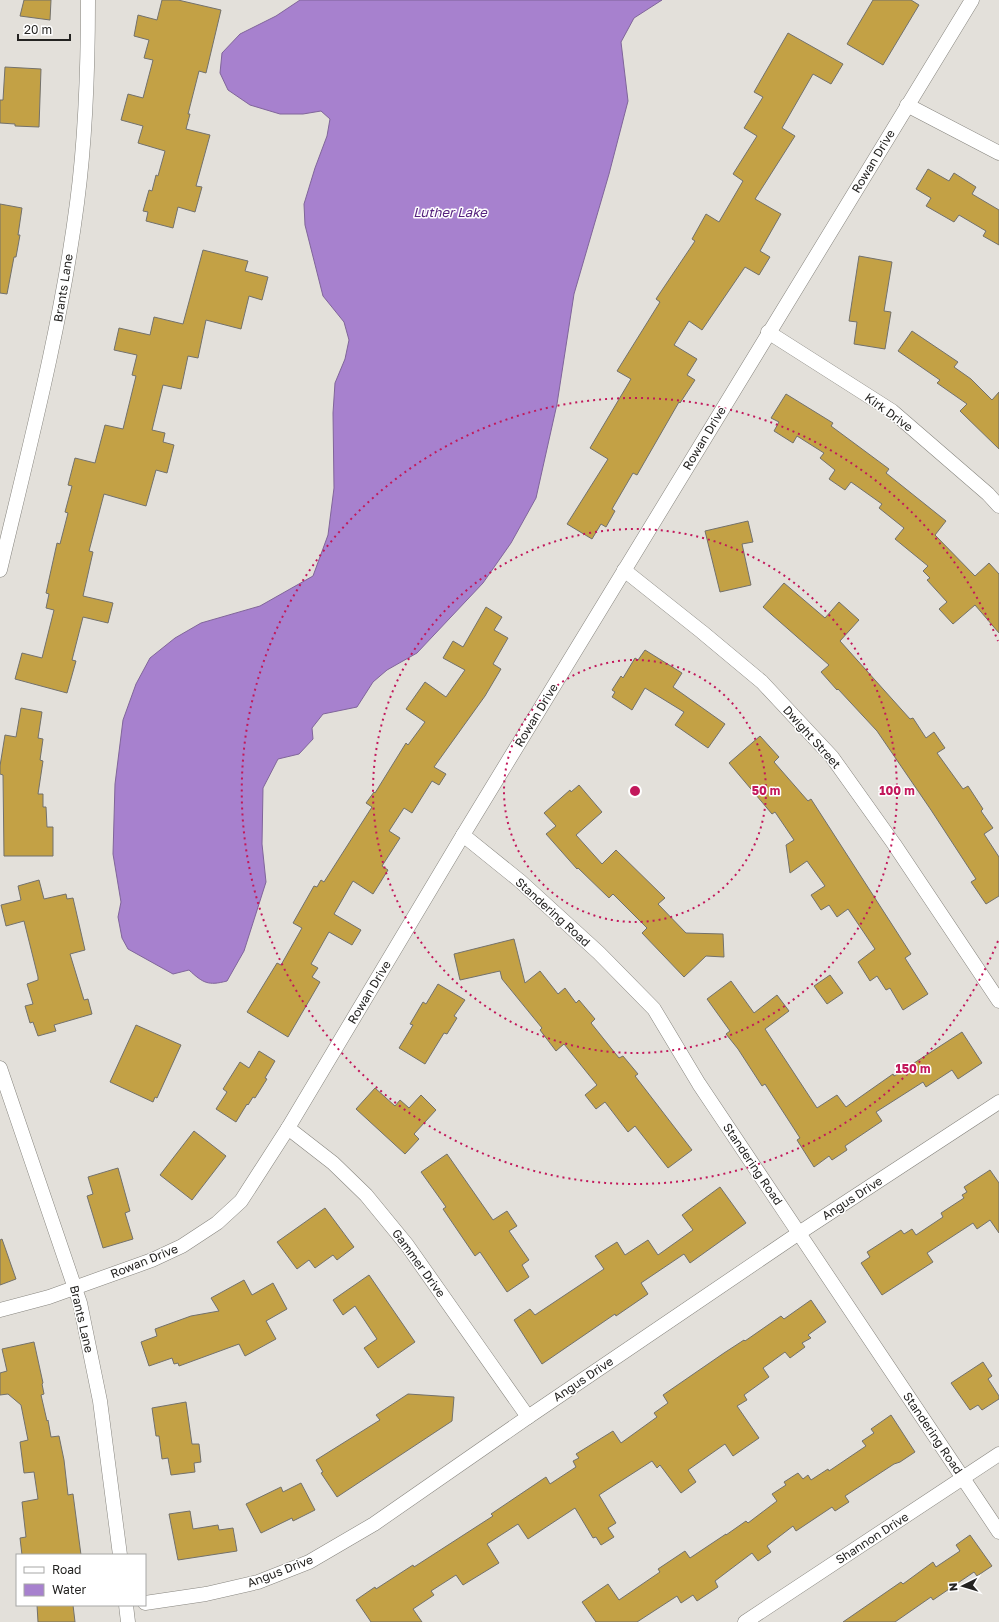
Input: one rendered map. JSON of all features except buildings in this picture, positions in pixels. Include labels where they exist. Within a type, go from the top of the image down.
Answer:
[{"type":"street","name":"Brants Lane","points":[[0,570],[55,335],[77,202],[88,76],[88,0]]},
{"type":"street","name":"Rowan Drive","points":[[0,1310],[49,1297],[152,1260],[182,1246],[217,1223],[241,1201],[288,1128],[463,835],[768,332],[972,0]]},
{"type":"street","points":[[907,105],[999,153]]},
{"type":"street","name":"Kirk Drive","points":[[768,332],[892,411],[988,494],[999,506]]},
{"type":"street","name":"Dwight Street","points":[[624,570],[762,682],[832,756],[894,844],[999,1001]]},
{"type":"street","name":"Standering Road","points":[[463,835],[520,881],[599,953],[654,1008],[699,1084],[999,1532]]},
{"type":"street","name":"Brants Lane","points":[[0,1068],[80,1303],[100,1401],[120,1554]]},
{"type":"street","name":"Angus Drive","points":[[146,1603],[206,1594],[258,1582],[309,1562],[374,1524],[528,1417],[799,1233],[999,1102]]},
{"type":"street","name":"Gammer Drive","points":[[288,1128],[333,1163],[366,1195],[407,1245],[528,1417]]},
{"type":"street","name":"Shannon Drive","points":[[745,1622],[999,1454]]},
{"type":"street","points":[[128,1606],[128,1622]]},
{"type":"water","name":"Luther Lake","points":[[300,0],[662,0],[634,18],[621,42],[628,101],[609,174],[574,294],[557,404],[536,498],[511,543],[483,583],[417,653],[387,670],[373,682],[357,707],[323,714],[312,728],[313,739],[299,754],[278,759],[263,788],[262,844],[266,882],[244,951],[227,981],[210,983],[202,981],[189,970],[173,974],[128,949],[122,938],[118,917],[121,902],[113,854],[115,784],[123,720],[136,684],[150,658],[175,638],[201,623],[260,606],[313,576],[328,535],[334,488],[333,413],[335,383],[345,359],[349,340],[344,322],[323,296],[305,225],[304,204],[327,136],[330,119],[321,111],[303,114],[280,114],[250,105],[228,90],[220,73],[222,53],[240,34],[276,16]]}]
